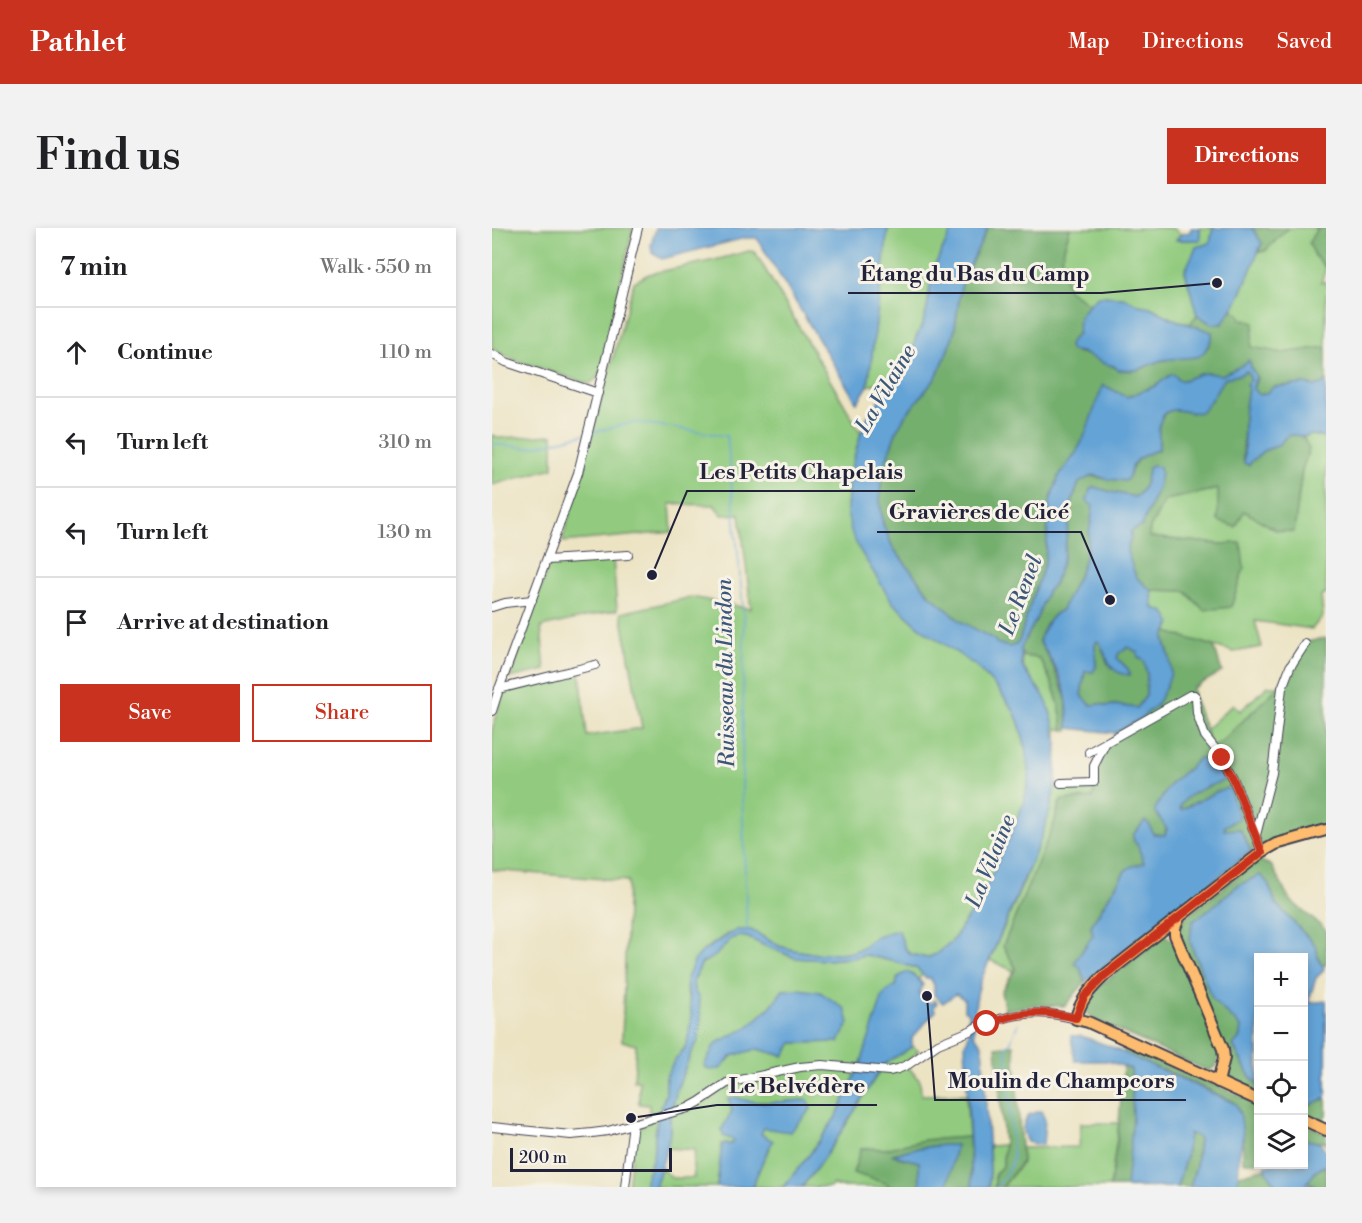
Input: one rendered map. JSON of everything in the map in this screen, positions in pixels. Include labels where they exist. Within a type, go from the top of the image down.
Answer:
[{"type":"main road","points":[[1254,1098],[1076,1018],[1084,997],[1095,984],[1262,852],[1276,844],[1326,830]]},
{"type":"main road","points":[[1179,918],[1175,935],[1223,1049],[1224,1058],[1218,1082]]},
{"type":"main road","points":[[1163,930],[1175,935]]},
{"type":"main road","points":[[1308,1122],[1326,1130]]},
{"type":"street","points":[[492,711],[578,473],[638,228]]},
{"type":"street","points":[[492,354],[506,362],[598,393]]},
{"type":"street","points":[[547,560],[628,555]]},
{"type":"street","points":[[492,607],[532,600]]},
{"type":"street","points":[[1256,835],[1272,773],[1282,688],[1290,667],[1305,644]]},
{"type":"street","points":[[499,689],[595,665]]},
{"type":"street","points":[[1089,752],[1190,695],[1194,695],[1205,736],[1221,756],[1233,778],[1262,852]]},
{"type":"street","points":[[1061,783],[1094,782],[1094,766],[1105,743]]},
{"type":"street","points":[[492,1127],[571,1135],[608,1131],[693,1106],[727,1083],[735,1081],[812,1066],[889,1071],[909,1064],[930,1048],[1002,1018],[1033,1012],[1076,1018]]},
{"type":"street","points":[[625,1187],[633,1123]]},
{"type":"green space","points":[[492,228],[633,228],[600,374],[589,384],[512,359],[492,349]]},
{"type":"green space","points":[[888,228],[953,228],[936,263],[931,279],[927,309],[915,340],[914,351],[894,377],[868,386]]},
{"type":"green space","points":[[988,228],[1070,228],[1062,255],[1068,290],[1089,304],[1079,317],[1078,333],[1071,341],[1075,352],[1119,370],[1138,370],[1160,361],[1200,354],[1210,343],[1212,333],[1190,324],[1197,315],[1212,324],[1222,324],[1232,309],[1239,314],[1241,319],[1254,323],[1251,347],[1283,353],[1326,347],[1326,383],[1314,386],[1305,384],[1274,387],[1269,392],[1260,394],[1253,388],[1257,379],[1250,362],[1222,375],[1207,373],[1178,380],[1172,374],[1155,386],[1127,397],[1103,385],[1084,437],[1076,453],[1059,476],[1050,501],[1045,562],[1020,639],[1016,645],[1009,647],[996,643],[960,621],[929,594],[893,548],[883,524],[880,503],[884,466],[897,430],[905,416],[935,379],[942,365],[954,333],[961,287]]},
{"type":"green space","points":[[1070,228],[1172,228],[1181,234],[1177,240],[1199,240],[1200,228],[1213,228],[1210,243],[1185,271],[1197,315],[1190,324],[1123,297],[1098,296],[1089,304],[1068,290],[1062,255]]},
{"type":"green space","points":[[1252,228],[1288,228],[1265,251],[1258,252],[1262,243]]},
{"type":"green space","points":[[1288,228],[1319,228],[1313,235],[1315,256],[1326,268],[1321,282],[1326,282],[1326,347],[1283,353],[1251,347],[1245,321],[1232,309],[1258,252],[1265,251]]},
{"type":"green space","points":[[1319,228],[1326,228],[1326,268],[1315,256],[1309,243]]},
{"type":"green space","points":[[749,251],[755,252],[861,433],[849,475],[847,512],[892,602],[918,626],[976,666],[997,688],[1014,711],[1019,723],[1025,745],[1029,776],[1024,802],[984,892],[953,940],[936,954],[927,958],[910,954],[898,930],[877,936],[853,952],[818,954],[793,950],[779,946],[751,930],[727,934],[703,951],[686,988],[691,1011],[687,1043],[666,1077],[666,1093],[657,1119],[653,1157],[645,1187],[628,1187],[635,1129],[649,1122],[649,1105],[639,1104],[639,1081],[634,1081],[636,1045],[622,1041],[628,881],[492,870],[492,730],[503,692],[580,671],[587,736],[642,728],[621,613],[692,597],[751,609],[740,514],[722,515],[714,505],[670,504],[672,532],[562,542],[634,282],[649,274]]},
{"type":"green space","points":[[1248,371],[1251,380],[1246,384],[1248,388],[1244,415],[1243,459],[1248,465],[1263,451],[1277,446],[1288,435],[1303,437],[1309,449],[1302,470],[1294,532],[1276,530],[1244,511],[1236,527],[1218,521],[1218,489],[1165,500],[1150,528],[1149,537],[1220,544],[1241,543],[1244,568],[1231,607],[1204,610],[1185,591],[1151,590],[1136,577],[1127,551],[1131,531],[1142,526],[1154,496],[1160,480],[1160,467],[1148,468],[1143,488],[1135,497],[1094,487],[1087,501],[1093,506],[1082,568],[1062,610],[1050,619],[1039,641],[1053,666],[1067,702],[1068,730],[1063,730],[1058,702],[1044,666],[1039,658],[1022,656],[1021,648],[1037,618],[1047,592],[1054,584],[1063,559],[1072,502],[1078,485],[1090,476],[1107,479],[1130,475],[1140,458],[1158,450],[1158,427],[1166,413],[1179,410],[1191,413],[1211,400],[1225,377]]},
{"type":"green space","points":[[492,435],[500,438],[553,435],[553,468],[492,485]]},
{"type":"green space","points":[[1310,435],[1326,437],[1326,594],[1321,596],[1323,616],[1312,629],[1255,621],[1262,647],[1234,652],[1167,632],[1171,623],[1165,612],[1153,608],[1151,590],[1185,591],[1204,610],[1240,543],[1220,544],[1149,537],[1150,528],[1165,500],[1218,489],[1244,510],[1276,530],[1294,532],[1302,470],[1309,449],[1303,437]]},
{"type":"green space","points":[[613,559],[617,610],[541,627],[545,670],[510,678],[549,564]]},
{"type":"green space","points":[[1167,632],[1214,646],[1222,672],[1193,688],[1194,698],[1212,747],[1220,743],[1279,686],[1303,643],[1325,638],[1326,826],[1268,843],[1251,851],[1240,829],[1224,831],[1218,791],[1182,810],[1180,807],[1193,794],[1224,780],[1199,758],[1171,783],[1165,835],[1153,834],[1148,823],[1133,839],[1144,863],[1125,871],[1091,926],[1093,935],[1080,957],[1085,982],[1065,1006],[1034,1005],[1005,1010],[1001,992],[1016,968],[1003,946],[1054,824],[1061,800],[1093,798],[1096,766],[1108,743],[1171,673],[1164,638]]},
{"type":"green space","points":[[1097,641],[1100,643],[1108,664],[1130,674],[1117,658],[1119,653],[1129,646],[1145,663],[1146,696],[1137,708],[1088,704],[1081,695],[1085,671],[1096,667],[1095,645]]},
{"type":"green space","points":[[1022,656],[1039,658],[1052,684],[1063,730],[1057,728],[1057,738],[1055,738],[1047,703],[1024,669]]},
{"type":"green space","points":[[1268,686],[1279,686],[1220,743],[1212,747],[1201,734],[1233,704],[1240,711]]},
{"type":"green space","points":[[1095,785],[1093,798],[1060,801],[1054,824],[1003,946],[1016,968],[1014,971],[990,960],[1035,852],[1055,786]]},
{"type":"green space","points":[[1258,860],[1271,865],[1290,900],[1326,930],[1326,965],[1322,965],[1316,946],[1276,904],[1268,883],[1260,875],[1237,886],[1192,922],[1190,942],[1209,991],[1241,1027],[1240,1037],[1233,1046],[1254,1081],[1254,1094],[1234,1083],[1228,1073],[1228,1058],[1178,936],[1180,922]]},
{"type":"green space","points":[[1165,935],[1175,942],[1216,1039],[1219,1057],[1216,1066],[1208,1071],[1093,1019],[1085,1012],[1093,991]]},
{"type":"green space","points":[[738,936],[747,937],[795,958],[826,960],[866,955],[916,968],[923,974],[918,980],[912,974],[898,977],[896,986],[888,990],[861,1063],[836,1117],[783,1187],[752,1187],[770,1149],[761,1134],[764,1127],[807,1100],[766,1103],[729,1099],[732,1111],[722,1130],[734,1140],[732,1144],[722,1144],[717,1187],[655,1187],[661,1168],[672,1178],[694,1178],[695,1150],[667,1148],[670,1116],[677,1089],[698,1041],[693,982],[702,963],[715,956],[731,939]],"holes":[[[783,990],[839,1042],[792,1043],[783,1056],[757,1049],[732,1056],[715,1044],[748,1027],[771,1007]]]},
{"type":"green space","points":[[1014,1045],[1022,1162],[1004,1187],[995,1187],[995,1174],[1003,1165],[1004,1143],[996,1047]]},
{"type":"green space","points":[[912,1046],[919,1051],[905,1063],[920,1081],[921,1095],[966,1094],[969,1137],[924,1140],[886,1149],[861,1148],[888,1187],[838,1187],[833,1184],[831,1187],[802,1187],[834,1143],[882,1067]]},
{"type":"green space","points":[[1125,1047],[1254,1102],[1254,1162],[1243,1162],[1243,1134],[1233,1101],[1163,1069],[1154,1108],[1145,1187],[1110,1187],[1118,1135]]},
{"type":"green space","points":[[1326,1098],[1326,1114],[1322,1123],[1308,1118],[1309,1105]]},
{"type":"green space","points":[[1081,1123],[1119,1123],[1110,1187],[1004,1187],[1022,1163],[1021,1148],[1079,1147]]},
{"type":"green space","points":[[1308,1126],[1326,1133],[1326,1144],[1308,1141]]},
{"type":"green space","points":[[1189,1133],[1199,1137],[1196,1166],[1190,1187],[1177,1187],[1186,1156]]},
{"type":"green space","points":[[969,1137],[972,1187],[948,1187],[955,1146],[924,1147],[893,1154],[919,1162],[920,1187],[888,1187],[888,1184],[853,1173],[861,1148],[886,1149],[924,1140]]},
{"type":"green space","points":[[1004,1145],[1003,1166],[995,1174],[995,1187],[989,1187],[989,1146]]},
{"type":"green space","points":[[1326,1167],[1326,1187],[1316,1187],[1308,1181],[1318,1169]]},
{"type":"green space","points":[[1272,1169],[1285,1187],[1235,1187],[1235,1176]]},
{"type":"water","points":[[656,228],[888,228],[868,386],[857,403],[757,238],[745,238],[662,259],[652,253],[651,245]]},
{"type":"water","name":"La Vilaine","points":[[953,228],[988,228],[961,287],[954,333],[942,365],[935,379],[905,416],[897,430],[884,466],[880,503],[883,524],[893,548],[929,594],[960,621],[995,640],[996,643],[1009,647],[1016,645],[1020,639],[1045,562],[1050,501],[1059,476],[1076,453],[1084,437],[1103,385],[1127,397],[1155,386],[1172,374],[1178,380],[1207,373],[1222,375],[1247,363],[1248,360],[1256,376],[1253,388],[1260,395],[1266,394],[1273,387],[1305,384],[1314,386],[1326,383],[1326,437],[1288,435],[1277,446],[1263,451],[1248,465],[1244,463],[1244,415],[1248,388],[1246,384],[1251,380],[1247,371],[1225,378],[1201,412],[1177,410],[1165,413],[1159,430],[1159,449],[1136,461],[1125,481],[1093,475],[1078,485],[1072,502],[1063,559],[1054,584],[1047,592],[1037,618],[1021,648],[1022,666],[1044,696],[1054,725],[1057,738],[1056,782],[1040,841],[981,980],[976,1001],[974,1035],[982,1044],[990,1169],[989,1187],[972,1187],[965,1043],[969,1025],[968,1013],[964,1010],[964,999],[956,994],[943,1003],[934,995],[934,985],[930,978],[926,978],[916,968],[895,962],[866,955],[826,960],[795,958],[747,937],[738,936],[731,939],[715,956],[702,963],[693,982],[699,999],[701,1021],[698,1041],[677,1089],[670,1116],[667,1148],[655,1187],[645,1187],[653,1157],[657,1119],[666,1093],[666,1077],[687,1043],[691,1011],[686,981],[695,959],[703,951],[736,930],[751,930],[779,946],[818,954],[853,952],[877,936],[898,930],[910,954],[927,958],[936,954],[953,940],[984,892],[1024,802],[1029,776],[1025,745],[1014,711],[997,688],[976,666],[918,626],[892,602],[859,549],[851,532],[847,512],[849,475],[864,422],[880,399],[886,381],[894,377],[914,351],[915,340],[927,309],[931,279],[936,263]]},
{"type":"water","points":[[1191,228],[1200,228],[1200,240],[1176,240],[1181,234],[1190,232]]},
{"type":"water","points":[[1213,228],[1252,228],[1262,243],[1238,300],[1222,324],[1212,324],[1197,315],[1185,271],[1196,247],[1210,243]]},
{"type":"water","points":[[1098,296],[1123,297],[1173,319],[1212,332],[1212,337],[1204,352],[1198,357],[1162,360],[1137,370],[1118,370],[1114,366],[1081,352],[1071,351],[1069,346],[1078,333],[1079,317]]},
{"type":"water","points":[[1152,465],[1160,467],[1160,480],[1142,526],[1131,531],[1127,551],[1136,577],[1152,591],[1153,608],[1165,612],[1171,623],[1164,638],[1171,673],[1156,706],[1115,733],[1068,728],[1066,695],[1052,662],[1039,641],[1050,619],[1062,610],[1082,568],[1093,506],[1087,501],[1090,489],[1094,487],[1135,497],[1143,488],[1148,468]],"holes":[[[1097,641],[1110,665],[1118,672],[1130,675],[1128,669],[1117,658],[1119,653],[1128,647],[1137,652],[1138,657],[1145,663],[1146,696],[1137,708],[1091,705],[1081,695],[1085,671],[1093,672],[1096,667],[1095,645]]]},
{"type":"water","points":[[1199,758],[1212,762],[1225,780],[1206,787],[1187,798],[1180,807],[1181,810],[1218,791],[1229,788],[1239,818],[1225,826],[1224,830],[1240,829],[1251,851],[1085,982],[1080,967],[1074,963],[1093,935],[1091,926],[1125,871],[1144,863],[1133,835],[1145,821],[1149,824],[1153,834],[1165,835],[1167,829],[1155,809],[1171,783]]},
{"type":"water","points":[[1260,875],[1268,883],[1276,904],[1316,946],[1318,958],[1324,968],[1316,978],[1308,1003],[1308,953],[1254,953],[1254,1081],[1233,1045],[1240,1037],[1241,1027],[1214,1001],[1190,942],[1192,922],[1237,886]]},
{"type":"water","points":[[907,972],[923,985],[919,994],[931,1004],[934,1000],[937,1003],[933,1008],[936,1011],[912,1038],[912,1046],[882,1067],[834,1143],[802,1187],[783,1187],[836,1117],[861,1063],[883,995],[896,986],[898,977]]},
{"type":"water","points":[[799,989],[820,992],[845,1009],[849,1023],[839,1042],[792,1043],[784,1056],[757,1049],[732,1056],[720,1069],[709,1070],[704,1066],[715,1044],[748,1027],[770,1007],[783,990]]},
{"type":"water","points":[[1326,1001],[1326,1098],[1309,1105],[1308,1003]]},
{"type":"water","points":[[1071,1036],[1081,1036],[1109,1046],[1236,1104],[1241,1117],[1243,1136],[1239,1155],[1238,1187],[1190,1187],[1196,1166],[1199,1139],[1189,1133],[1186,1156],[1177,1187],[1126,1187],[1133,1118],[1131,1069],[1108,1061],[1075,1061]]},
{"type":"water","points":[[736,1097],[761,1102],[807,1100],[811,1109],[790,1132],[764,1128],[761,1134],[773,1141],[752,1187],[717,1187],[722,1144],[732,1144],[734,1140],[723,1136],[722,1129],[732,1111],[728,1099]]},
{"type":"water","points":[[1041,1111],[1045,1120],[1043,1144],[1027,1142],[1023,1131],[1026,1119],[1028,1115]]},
{"type":"water","points":[[1308,1140],[1320,1143],[1326,1151],[1326,1165],[1316,1171],[1307,1183],[1317,1187],[1277,1187],[1266,1170],[1308,1169]]},
{"type":"water","points":[[956,1145],[948,1187],[920,1187],[919,1162],[893,1155],[911,1149]]},
{"type":"waterway","name":"Ruisseau du Lindon","points":[[590,433],[635,422],[727,436],[744,619],[742,794],[747,930]]},
{"type":"waterway","name":"Ruisseau du Lindon","points":[[492,444],[529,448],[585,434]]},
{"type":"waterway","points":[[998,1187],[1013,1160],[1006,1046],[1010,1044],[1018,1023]]},
{"type":"place","name":"Étang du Bas du Camp","points":[[1217,283]]},
{"type":"place","name":"Les Petits Chapelais","points":[[652,575]]},
{"type":"place","name":"Gravières de Cicé","points":[[1110,600]]},
{"type":"place","name":"Moulin de Champcors","points":[[927,996]]},
{"type":"place","name":"Le Belvédère","points":[[631,1118]]},
{"type":"route","points":[[987,1024],[1002,1018],[1033,1012],[1076,1018],[1084,997],[1105,975],[1262,852],[1233,778],[1222,758]]},
{"type":"water label","name":"Le Renel","points":[[1021,595]]}]
